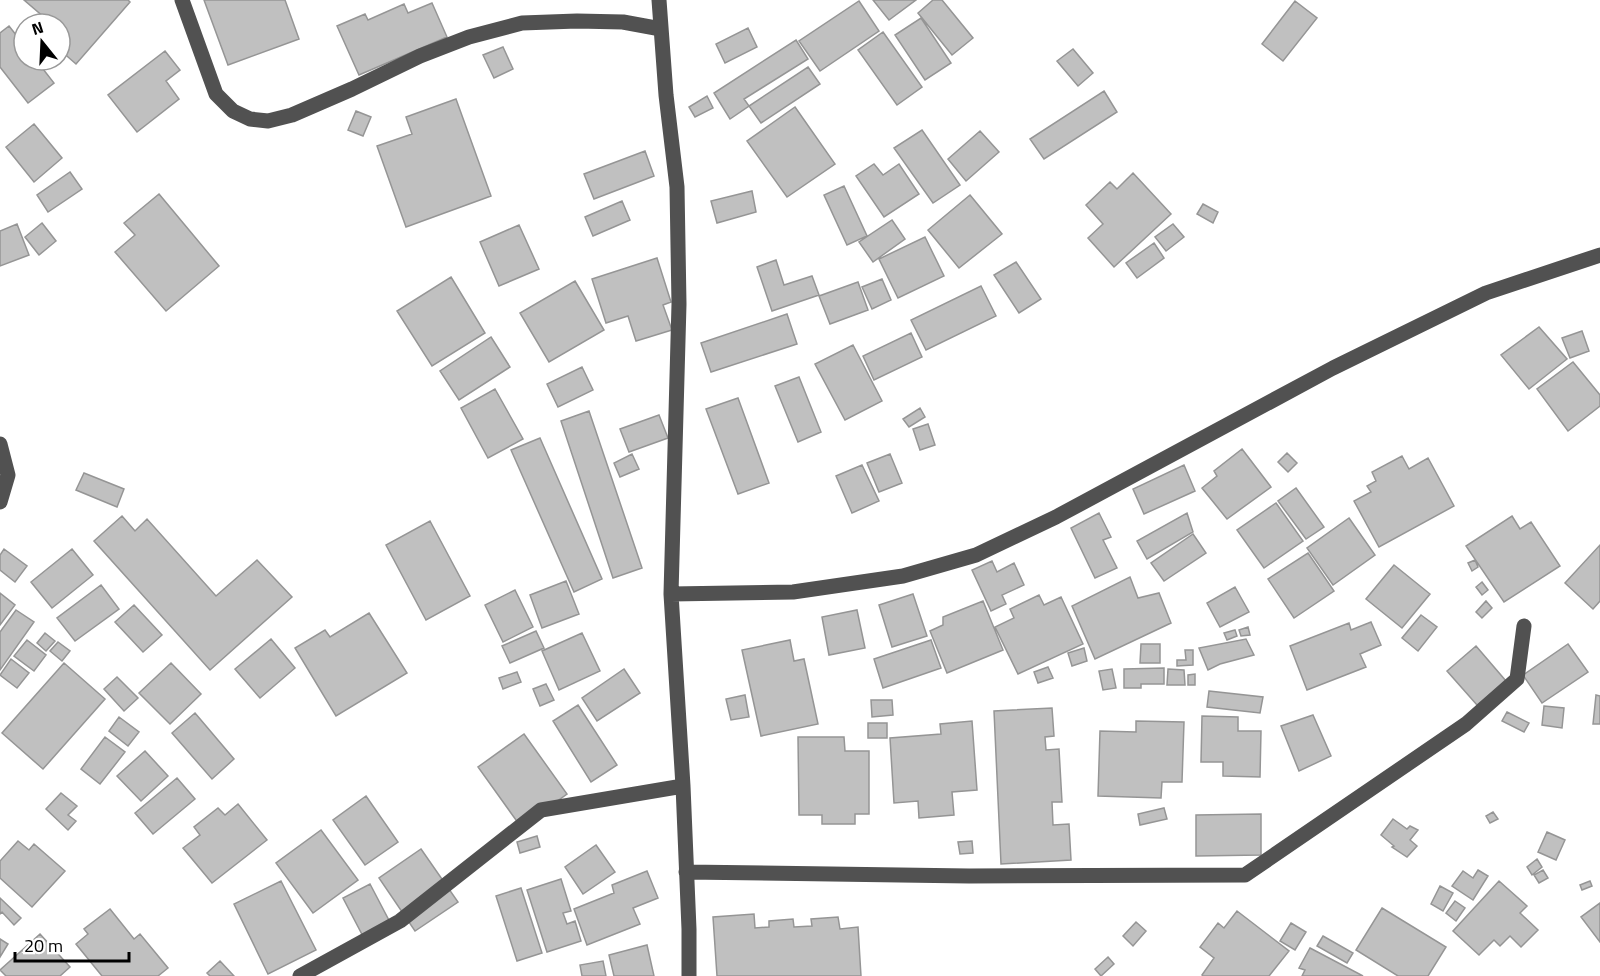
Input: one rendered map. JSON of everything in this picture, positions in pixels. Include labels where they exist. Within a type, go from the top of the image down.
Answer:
[{"type":"street","points":[[182,0],[216,94],[233,111],[250,119],[268,122],[292,115],[352,90],[420,56],[460,41],[522,23],[623,22],[661,29]]},
{"type":"street","points":[[659,0],[666,95],[677,187],[679,304],[672,594],[683,786],[689,976]]},
{"type":"street","points":[[672,594],[794,592],[903,576],[976,555],[1056,517],[1333,368],[1486,293],[1600,255]]},
{"type":"street","points":[[0,444],[8,476],[0,502]]},
{"type":"street","points":[[686,872],[969,876],[1245,875],[1466,724],[1517,679],[1524,626]]},
{"type":"street","points":[[300,976],[400,921],[541,810],[683,786]]},
{"type":"building","points":[[24,0],[128,0],[130,2],[76,64],[72,60],[72,12],[38,12]]},
{"type":"building","points":[[204,0],[285,0],[299,39],[228,65]]},
{"type":"building","points":[[873,0],[916,0],[889,20]]},
{"type":"building","points":[[933,0],[942,0],[973,38],[952,55],[918,13]]},
{"type":"building","points":[[859,1],[879,31],[820,71],[799,41]]},
{"type":"building","points":[[1295,1],[1317,18],[1283,61],[1262,44]]},
{"type":"building","points":[[432,3],[447,37],[359,75],[337,26],[365,14],[368,20],[404,4],[408,13]]},
{"type":"building","points":[[921,18],[951,63],[925,80],[895,35]]},
{"type":"building","points":[[9,26],[12,30],[12,72],[45,72],[54,83],[28,103],[0,67],[0,33]]},
{"type":"building","points":[[748,28],[757,47],[725,63],[716,44]]},
{"type":"building","points":[[883,32],[922,87],[897,105],[858,50]]},
{"type":"building","points":[[796,40],[808,59],[744,99],[749,106],[730,119],[714,93]]},
{"type":"building","points":[[503,47],[513,69],[494,78],[483,55]]},
{"type":"building","points":[[1073,49],[1093,73],[1078,86],[1057,61]]},
{"type":"building","points":[[165,51],[180,70],[166,81],[179,99],[137,132],[108,95]]},
{"type":"building","points":[[808,67],[820,84],[761,123],[749,106]]},
{"type":"building","points":[[1104,91],[1117,112],[1044,159],[1030,139]]},
{"type":"building","points":[[707,96],[713,108],[695,117],[689,107]]},
{"type":"building","points":[[456,99],[491,196],[406,227],[377,146],[412,134],[406,117]]},
{"type":"building","points":[[795,107],[835,164],[787,197],[747,141]]},
{"type":"building","points":[[356,111],[371,117],[363,136],[348,130]]},
{"type":"building","points":[[34,124],[62,158],[34,182],[6,147]]},
{"type":"building","points":[[922,130],[960,185],[933,203],[894,148]]},
{"type":"building","points":[[980,131],[999,152],[966,181],[948,159]]},
{"type":"building","points":[[645,151],[654,176],[594,199],[584,174]]},
{"type":"building","points":[[874,164],[883,175],[899,164],[919,194],[884,217],[856,176]]},
{"type":"building","points":[[70,172],[82,189],[48,212],[37,195]]},
{"type":"building","points":[[1133,173],[1171,214],[1114,267],[1088,238],[1103,224],[1086,205],[1110,182],[1117,189]]},
{"type":"building","points":[[844,186],[867,236],[847,245],[824,195]]},
{"type":"building","points":[[752,191],[756,212],[717,223],[711,201]]},
{"type":"building","points":[[159,194],[219,266],[166,311],[115,252],[135,235],[124,223]]},
{"type":"building","points":[[970,195],[1002,234],[959,268],[928,230]]},
{"type":"building","points":[[622,201],[630,220],[593,236],[585,217]]},
{"type":"building","points":[[1203,204],[1218,212],[1213,223],[1197,214]]},
{"type":"building","points":[[892,220],[905,239],[873,262],[859,242]]},
{"type":"building","points":[[42,223],[56,241],[39,255],[25,237]]},
{"type":"building","points":[[17,224],[29,255],[0,266],[0,231]]},
{"type":"building","points":[[1173,224],[1184,237],[1166,251],[1155,237]]},
{"type":"building","points":[[519,225],[539,269],[499,286],[480,242]]},
{"type":"building","points":[[925,237],[944,276],[898,298],[879,259]]},
{"type":"building","points":[[1154,243],[1164,258],[1137,278],[1126,263]]},
{"type":"building","points":[[657,258],[671,302],[663,305],[672,330],[636,341],[628,316],[606,323],[592,279]]},
{"type":"building","points":[[776,260],[784,285],[812,276],[819,295],[772,311],[757,267]]},
{"type":"building","points":[[1016,262],[1041,299],[1019,313],[994,275]]},
{"type":"building","points":[[451,277],[485,333],[432,366],[397,311]]},
{"type":"building","points":[[882,279],[891,300],[872,309],[862,287]]},
{"type":"building","points":[[575,281],[604,330],[549,362],[520,313]]},
{"type":"building","points":[[858,282],[868,310],[830,324],[819,296]]},
{"type":"building","points":[[981,286],[996,316],[926,350],[911,320]]},
{"type":"building","points":[[787,314],[797,344],[711,372],[701,343]]},
{"type":"building","points":[[1539,327],[1567,359],[1529,389],[1501,355]]},
{"type":"building","points":[[1582,331],[1589,351],[1570,358],[1562,338]]},
{"type":"building","points":[[911,333],[922,357],[874,380],[863,356]]},
{"type":"building","points":[[491,337],[510,367],[459,400],[440,371]]},
{"type":"building","points":[[853,345],[882,401],[845,420],[815,364]]},
{"type":"building","points":[[1573,362],[1600,395],[1600,406],[1568,431],[1537,389]]},
{"type":"building","points":[[582,367],[593,390],[558,407],[547,384]]},
{"type":"building","points":[[799,377],[821,432],[798,442],[775,386]]},
{"type":"building","points":[[495,389],[523,439],[488,458],[461,408]]},
{"type":"building","points":[[738,398],[769,483],[738,494],[706,409]]},
{"type":"building","points":[[920,408],[925,417],[909,427],[903,419]]},
{"type":"building","points":[[589,411],[642,568],[613,578],[561,421]]},
{"type":"building","points":[[659,415],[668,438],[629,452],[620,429]]},
{"type":"building","points":[[928,424],[935,445],[920,450],[913,429]]},
{"type":"building","points":[[540,438],[602,579],[574,592],[511,450]]},
{"type":"building","points":[[1242,449],[1271,487],[1227,519],[1202,488],[1217,476],[1214,471]]},
{"type":"building","points":[[1287,453],[1297,463],[1288,472],[1278,462]]},
{"type":"building","points":[[632,454],[639,469],[620,477],[614,463]]},
{"type":"building","points":[[890,454],[902,483],[879,492],[867,463]]},
{"type":"building","points":[[1402,456],[1409,469],[1428,458],[1454,506],[1379,547],[1354,501],[1371,492],[1367,486],[1376,481],[1372,472]]},
{"type":"building","points":[[862,465],[879,501],[852,513],[836,476]]},
{"type":"building","points":[[1184,465],[1195,491],[1144,514],[1133,489]]},
{"type":"building","points":[[84,473],[124,489],[117,507],[76,490]]},
{"type":"building","points":[[1296,488],[1324,527],[1306,539],[1278,501]]},
{"type":"building","points":[[1276,503],[1303,541],[1264,568],[1237,530]]},
{"type":"building","points":[[1099,513],[1111,537],[1103,540],[1117,568],[1095,578],[1071,528]]},
{"type":"building","points":[[1187,513],[1193,532],[1147,559],[1137,541]]},
{"type":"building","points":[[122,516],[135,531],[147,519],[216,596],[257,560],[292,597],[210,670],[94,541]]},
{"type":"building","points":[[1512,516],[1520,529],[1531,522],[1560,566],[1504,602],[1466,546]]},
{"type":"building","points":[[1349,518],[1375,555],[1333,585],[1307,548]]},
{"type":"building","points":[[430,521],[470,596],[426,620],[386,545]]},
{"type":"building","points":[[1193,534],[1206,553],[1164,581],[1151,563]]},
{"type":"building","points":[[1600,545],[1600,601],[1593,609],[1565,583]]},
{"type":"building","points":[[4,549],[27,566],[15,582],[0,570],[0,555]]},
{"type":"building","points":[[72,549],[93,575],[52,608],[31,582]]},
{"type":"building","points":[[1308,553],[1334,591],[1294,618],[1268,579]]},
{"type":"building","points":[[1475,560],[1478,567],[1472,571],[1468,563]]},
{"type":"building","points":[[992,561],[997,572],[1014,563],[1024,585],[1002,595],[1006,604],[991,611],[972,570]]},
{"type":"building","points":[[1394,565],[1430,594],[1402,628],[1366,599]]},
{"type":"building","points":[[1130,577],[1138,598],[1159,593],[1171,623],[1095,659],[1072,606]]},
{"type":"building","points":[[566,581],[579,614],[542,628],[530,595]]},
{"type":"building","points":[[1482,582],[1488,590],[1482,595],[1476,587]]},
{"type":"building","points":[[101,585],[119,609],[75,641],[57,618]]},
{"type":"building","points":[[1235,587],[1249,612],[1220,627],[1207,603]]},
{"type":"building","points":[[515,590],[533,627],[503,642],[485,605]]},
{"type":"building","points":[[0,593],[15,605],[0,625]]},
{"type":"building","points":[[913,594],[927,636],[892,647],[879,605]]},
{"type":"building","points":[[1039,595],[1044,605],[1061,597],[1083,644],[1018,674],[995,627],[1014,618],[1010,609]]},
{"type":"building","points":[[983,601],[1003,650],[947,673],[930,631],[943,625],[943,617]]},
{"type":"building","points":[[1486,601],[1492,608],[1482,618],[1476,612]]},
{"type":"building","points":[[134,605],[162,635],[143,652],[115,622]]},
{"type":"building","points":[[16,610],[34,622],[0,670],[0,632]]},
{"type":"building","points":[[857,610],[865,648],[829,655],[822,617]]},
{"type":"building","points":[[369,613],[407,673],[336,716],[295,648],[325,630],[330,637]]},
{"type":"building","points":[[1421,615],[1437,627],[1418,651],[1402,638]]},
{"type":"building","points":[[1371,622],[1381,645],[1360,654],[1366,667],[1307,690],[1290,646],[1349,623],[1351,630]]},
{"type":"building","points":[[1248,627],[1250,635],[1241,636],[1239,630]]},
{"type":"building","points":[[1235,630],[1237,636],[1227,640],[1224,633]]},
{"type":"building","points":[[536,631],[544,648],[510,663],[502,646]]},
{"type":"building","points":[[45,633],[55,641],[46,651],[37,643]]},
{"type":"building","points":[[582,633],[600,671],[559,690],[542,651]]},
{"type":"building","points":[[271,639],[295,668],[260,698],[235,669]]},
{"type":"building","points":[[1246,639],[1254,655],[1220,664],[1208,670],[1199,648]]},
{"type":"building","points":[[27,640],[46,655],[34,671],[14,656]]},
{"type":"building","points":[[790,640],[794,661],[804,659],[818,724],[761,736],[742,650]]},
{"type":"building","points":[[931,640],[941,668],[883,688],[874,659]]},
{"type":"building","points":[[58,642],[70,651],[62,661],[50,651]]},
{"type":"building","points":[[1141,644],[1160,644],[1160,663],[1140,663]]},
{"type":"building","points":[[1568,644],[1588,672],[1542,703],[1523,675]]},
{"type":"building","points":[[1476,646],[1506,681],[1477,705],[1447,671]]},
{"type":"building","points":[[1084,648],[1087,661],[1072,666],[1068,653]]},
{"type":"building","points":[[1185,650],[1193,650],[1193,665],[1177,666],[1177,660],[1186,660]]},
{"type":"building","points":[[11,659],[29,673],[17,688],[0,675]]},
{"type":"building","points":[[64,663],[105,699],[43,769],[2,733]]},
{"type":"building","points":[[171,663],[201,694],[170,724],[139,693]]},
{"type":"building","points":[[1048,667],[1053,678],[1038,683],[1034,672]]},
{"type":"building","points":[[1164,668],[1164,684],[1141,684],[1141,688],[1124,688],[1124,669]]},
{"type":"building","points":[[624,669],[640,693],[597,721],[582,698]]},
{"type":"building","points":[[1112,669],[1116,688],[1103,690],[1099,671]]},
{"type":"building","points":[[1168,669],[1184,670],[1185,685],[1167,685]]},
{"type":"building","points":[[517,672],[521,682],[503,689],[499,678]]},
{"type":"building","points":[[1195,674],[1195,685],[1188,685],[1188,675]]},
{"type":"building","points":[[117,677],[138,698],[124,711],[104,689]]},
{"type":"building","points":[[546,684],[554,700],[540,706],[533,689]]},
{"type":"building","points":[[1209,691],[1263,697],[1260,713],[1207,707]]},
{"type":"building","points":[[745,695],[749,717],[731,720],[726,699]]},
{"type":"building","points":[[1596,695],[1600,696],[1600,724],[1593,724]]},
{"type":"building","points":[[871,700],[892,700],[893,715],[872,717]]},
{"type":"building","points":[[578,705],[617,765],[591,782],[553,721]]},
{"type":"building","points":[[1544,706],[1564,708],[1562,728],[1542,725]]},
{"type":"building","points":[[1052,708],[1054,736],[1045,737],[1046,750],[1059,749],[1062,802],[1052,802],[1053,825],[1069,824],[1071,860],[1001,864],[994,711]]},
{"type":"building","points":[[1507,712],[1529,723],[1524,732],[1502,721]]},
{"type":"building","points":[[195,713],[234,759],[212,779],[172,733]]},
{"type":"building","points":[[1313,715],[1331,756],[1299,771],[1281,726]]},
{"type":"building","points":[[1202,716],[1238,717],[1238,731],[1261,731],[1260,777],[1223,776],[1223,762],[1201,762]]},
{"type":"building","points":[[119,717],[139,732],[128,746],[109,731]]},
{"type":"building","points":[[972,721],[977,790],[952,792],[954,815],[919,818],[918,801],[894,803],[890,738],[941,734],[940,724]]},
{"type":"building","points":[[1136,721],[1184,722],[1182,782],[1162,782],[1161,798],[1098,796],[1100,731],[1136,732]]},
{"type":"building","points":[[868,723],[887,723],[887,738],[868,738]]},
{"type":"building","points":[[524,734],[567,794],[521,827],[478,767]]},
{"type":"building","points":[[105,737],[125,752],[100,784],[81,769]]},
{"type":"building","points":[[798,737],[844,737],[845,751],[869,751],[869,814],[855,814],[855,824],[822,824],[822,815],[799,815]]},
{"type":"building","points":[[145,751],[168,776],[141,801],[117,776]]},
{"type":"building","points":[[177,778],[195,799],[153,834],[135,813]]},
{"type":"building","points":[[61,793],[77,806],[68,815],[76,821],[68,830],[46,809]]},
{"type":"building","points":[[366,796],[398,842],[365,865],[333,820]]},
{"type":"building","points":[[238,804],[267,840],[212,883],[183,848],[200,835],[194,827],[218,808],[225,815]]},
{"type":"building","points":[[1164,808],[1167,819],[1140,825],[1138,814]]},
{"type":"building","points":[[1493,812],[1498,819],[1490,823],[1486,816]]},
{"type":"building","points":[[1261,814],[1261,855],[1196,856],[1196,815]]},
{"type":"building","points":[[1393,819],[1407,829],[1410,826],[1418,830],[1410,840],[1417,846],[1407,857],[1392,847],[1394,846],[1381,835]]},
{"type":"building","points":[[321,830],[358,880],[313,913],[276,863]]},
{"type":"building","points":[[1547,832],[1565,840],[1556,860],[1538,852]]},
{"type":"building","points":[[537,836],[540,847],[520,853],[517,842]]},
{"type":"building","points":[[18,841],[29,850],[34,844],[65,871],[32,907],[0,878],[0,861]]},
{"type":"building","points":[[972,841],[973,853],[960,854],[958,842]]},
{"type":"building","points":[[596,845],[615,872],[583,894],[565,867]]},
{"type":"building","points":[[421,849],[458,902],[415,931],[379,878]]},
{"type":"building","points":[[1537,859],[1542,867],[1532,875],[1527,867]]},
{"type":"building","points":[[1478,870],[1488,876],[1473,900],[1452,886],[1463,871],[1473,878]]},
{"type":"building","points":[[1543,870],[1548,878],[1539,883],[1534,875]]},
{"type":"building","points":[[647,871],[658,898],[633,908],[640,924],[587,945],[574,909],[614,893],[612,885]]},
{"type":"building","points":[[561,879],[571,911],[563,913],[567,924],[575,921],[581,941],[547,952],[527,890]]},
{"type":"building","points":[[281,881],[316,950],[268,974],[234,904]]},
{"type":"building","points":[[1499,881],[1527,906],[1520,913],[1538,930],[1521,947],[1510,936],[1500,946],[1494,940],[1479,955],[1453,931]]},
{"type":"building","points":[[1590,881],[1592,886],[1582,890],[1580,885]]},
{"type":"building","points":[[370,884],[393,928],[366,942],[343,898]]},
{"type":"building","points":[[1440,886],[1453,893],[1443,911],[1431,904]]},
{"type":"building","points":[[521,888],[542,953],[517,961],[496,896]]},
{"type":"building","points":[[0,898],[21,918],[14,925],[2,912],[0,914]]},
{"type":"building","points":[[1455,901],[1465,908],[1456,921],[1446,913]]},
{"type":"building","points":[[1600,903],[1600,942],[1581,917]]},
{"type":"building","points":[[1382,908],[1446,947],[1428,976],[1398,976],[1356,950]]},
{"type":"building","points":[[110,909],[134,939],[140,934],[168,968],[158,976],[102,976],[76,944],[88,934],[84,929]]},
{"type":"building","points":[[1237,911],[1289,951],[1269,976],[1203,976],[1214,958],[1200,947],[1218,923],[1224,928]]},
{"type":"building","points":[[754,914],[755,928],[769,927],[769,921],[793,919],[794,927],[812,926],[811,919],[838,917],[840,929],[858,927],[861,976],[717,976],[713,917]]},
{"type":"building","points":[[1136,922],[1146,931],[1133,946],[1123,936]]},
{"type":"building","points":[[1291,923],[1306,932],[1295,950],[1280,941]]},
{"type":"building","points":[[40,934],[70,967],[60,976],[6,976],[0,970]]},
{"type":"building","points":[[1323,936],[1353,953],[1347,963],[1317,946]]},
{"type":"building","points":[[0,939],[8,944],[0,957]]},
{"type":"building","points":[[647,945],[654,976],[614,976],[609,955]]},
{"type":"building","points":[[1310,948],[1363,976],[1302,976],[1305,970],[1299,968]]},
{"type":"building","points":[[1108,957],[1114,964],[1101,976],[1095,969]]},
{"type":"building","points":[[220,961],[234,976],[210,976],[207,973]]},
{"type":"building","points":[[603,961],[606,976],[582,976],[580,965]]}]
